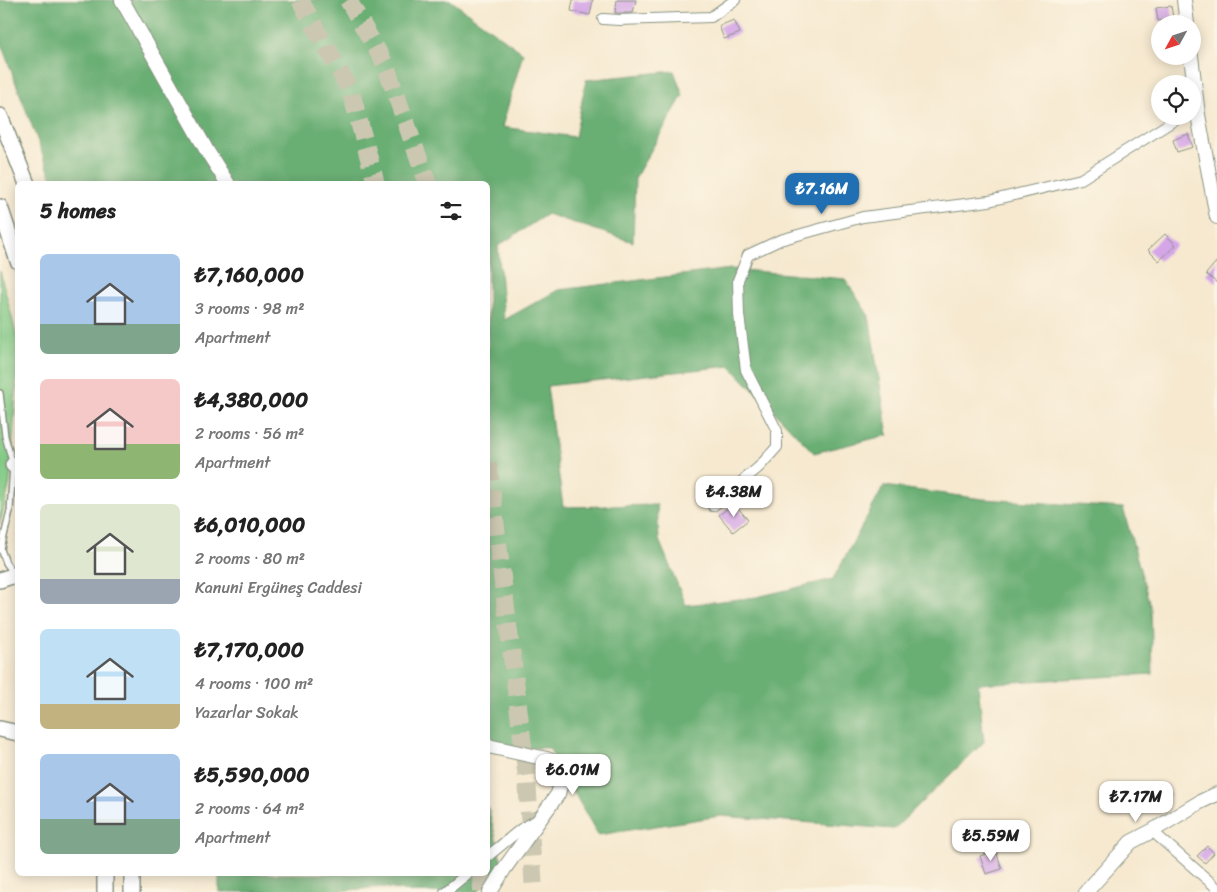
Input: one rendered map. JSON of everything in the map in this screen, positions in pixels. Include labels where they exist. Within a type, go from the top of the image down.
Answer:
[{"type":"main road","points":[[0,116],[26,181]]},
{"type":"main road","points":[[0,208],[15,251]]},
{"type":"main road","points":[[0,580],[15,574]]},
{"type":"main road","points":[[0,729],[15,732]]},
{"type":"main road","points":[[105,876],[105,892]]},
{"type":"main road","points":[[132,876],[132,892]]},
{"type":"street","points":[[122,0],[207,152],[226,181]]},
{"type":"street","points":[[603,19],[711,17],[735,0]]},
{"type":"street","points":[[1184,0],[1186,15]]},
{"type":"street","points":[[713,506],[759,468],[777,447],[776,431],[746,370],[739,315],[738,280],[748,255],[780,240],[863,217],[989,201],[1081,179],[1167,125]]},
{"type":"street","points":[[1200,125],[1214,186],[1217,217]]},
{"type":"street","points":[[490,746],[556,763],[563,776],[558,794],[504,869],[490,892]]},
{"type":"street","points":[[1086,892],[1131,842],[1217,794]]},
{"type":"street","points":[[490,854],[521,829],[541,819]]},
{"type":"street","points":[[1152,831],[1217,888]]},
{"type":"street","points":[[445,892],[465,876]]},
{"type":"lane","points":[[0,394],[5,436],[15,467],[10,510],[0,549],[6,562],[15,573]]},
{"type":"green space","points":[[0,0],[450,0],[523,53],[502,127],[575,137],[586,80],[674,71],[683,95],[635,178],[633,242],[547,214],[498,246],[504,320],[558,290],[731,269],[845,279],[869,316],[888,435],[814,453],[730,366],[547,386],[563,507],[657,505],[659,540],[686,605],[757,597],[833,579],[884,486],[983,499],[1123,508],[1151,609],[1153,674],[978,684],[984,742],[894,829],[720,816],[598,835],[549,748],[490,748],[490,181],[53,181],[0,41]]},
{"type":"green space","points":[[0,271],[15,329],[15,407],[10,482],[0,524]]},
{"type":"green space","points":[[490,815],[502,863],[477,892],[411,892],[382,887],[329,892],[219,892],[219,876],[490,876]]},
{"type":"building","points":[[573,0],[593,0],[590,15],[571,11]]},
{"type":"building","points":[[617,0],[636,0],[633,13],[615,13]]},
{"type":"building","points":[[1171,6],[1172,15],[1157,15],[1156,8]]},
{"type":"building","points":[[734,20],[740,33],[724,39],[719,26]]},
{"type":"building","points":[[1188,134],[1193,147],[1177,152],[1173,140]]},
{"type":"building","points":[[1165,234],[1176,245],[1159,261],[1148,250]]},
{"type":"building","points":[[1217,261],[1217,283],[1206,274]]},
{"type":"building","points":[[734,503],[748,520],[733,532],[719,515]]},
{"type":"building","points":[[1168,785],[1170,796],[1156,799],[1153,789]]},
{"type":"building","points":[[1207,846],[1214,853],[1205,863],[1197,856]]},
{"type":"building","points":[[996,851],[1002,869],[986,874],[980,856]]},
{"type":"tunnel","points":[[300,0],[351,92],[375,181]]},
{"type":"tunnel","points":[[348,0],[385,64],[427,181]]},
{"type":"tunnel","points":[[490,479],[527,778],[534,892]]},
{"type":"tunnel","points":[[481,876],[482,892]]}]
